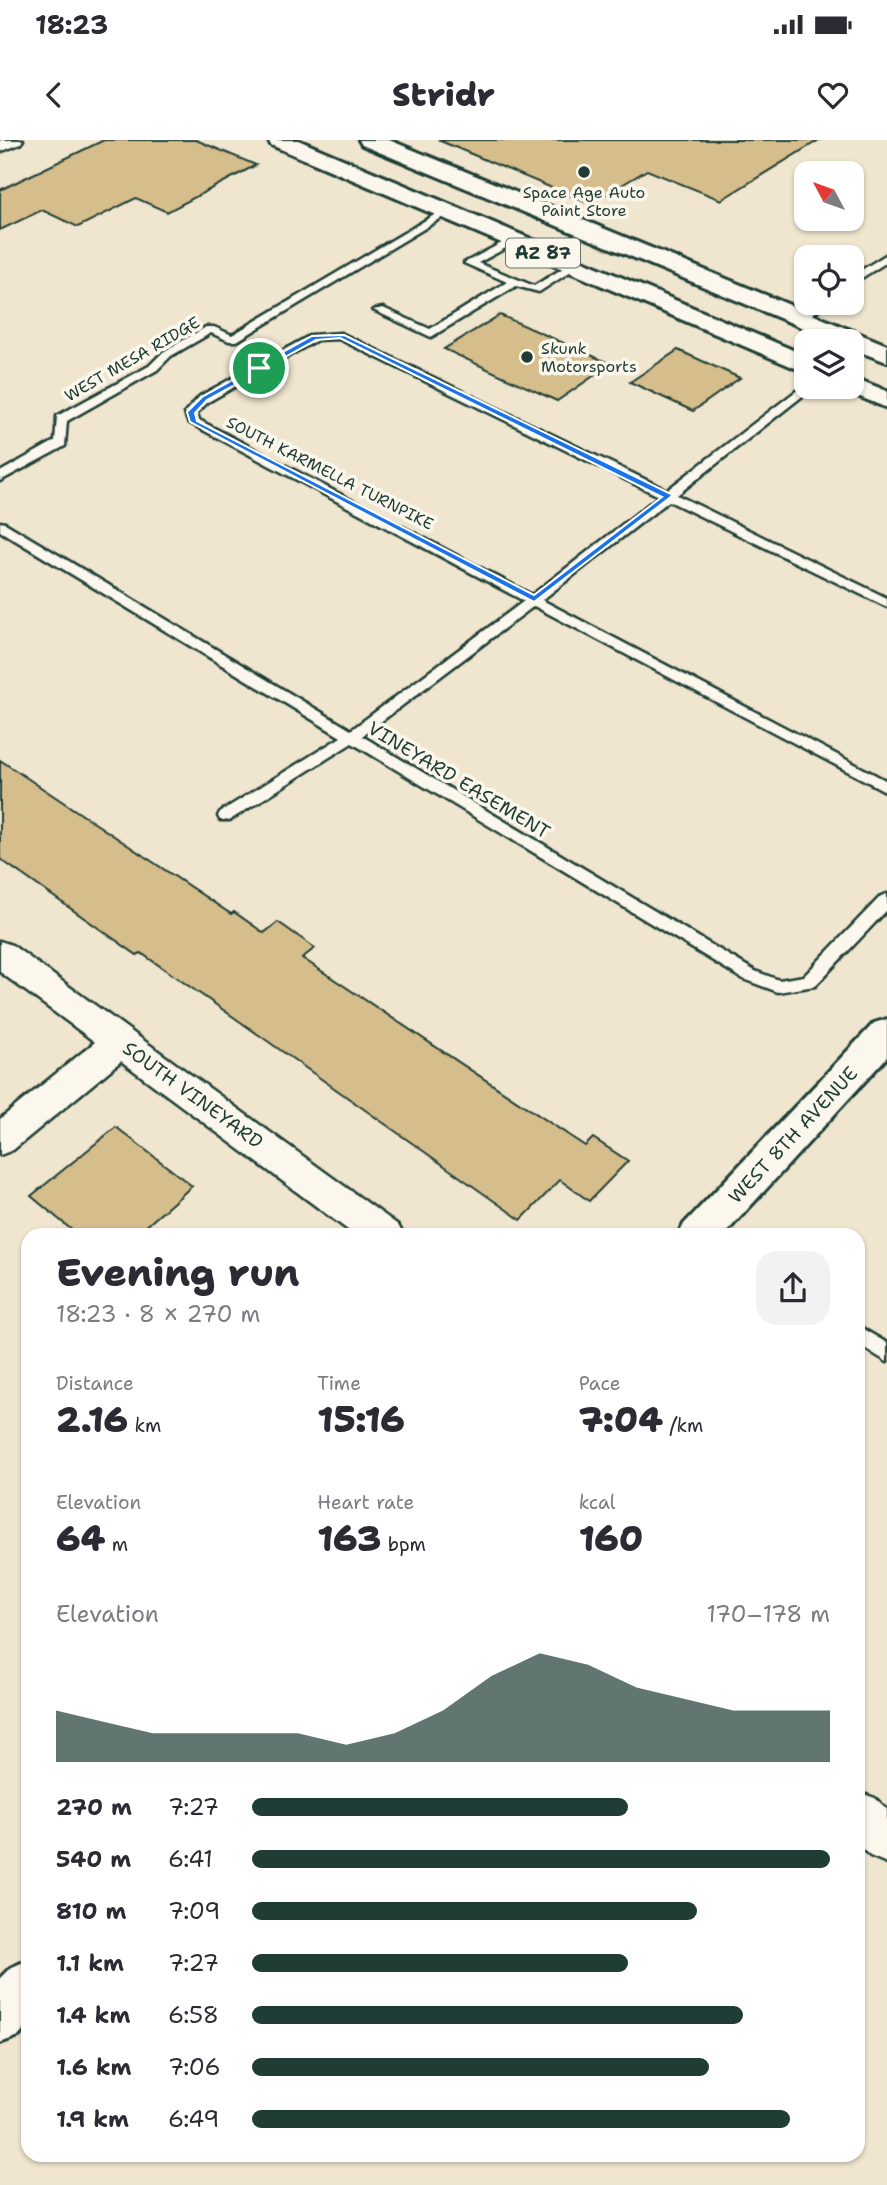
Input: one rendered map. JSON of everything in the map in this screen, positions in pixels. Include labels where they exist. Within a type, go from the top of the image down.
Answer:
[{"type":"main road","name":"AZ 87","points":[[279,140],[794,359]]},
{"type":"main road","name":"AZ 87","points":[[370,140],[887,354]]},
{"type":"main road","points":[[864,390],[887,400]]},
{"type":"main road","name":"WEST 8TH AVENUE","points":[[710,1228],[887,1033]]},
{"type":"main road","points":[[0,2017],[21,1994]]},
{"type":"street","points":[[0,146],[13,140]]},
{"type":"street","name":"SOUTH VINEYARD","points":[[0,954],[374,1228]]},
{"type":"street","points":[[0,1140],[120,1042]]},
{"type":"street","points":[[865,1821],[887,1839]]},
{"type":"lane","name":"WEST MESA RIDGE","points":[[0,477],[61,443],[61,419],[153,368],[167,354],[211,329],[233,339],[446,211]]},
{"type":"lane","points":[[513,240],[470,262],[535,290],[574,266]]},
{"type":"lane","points":[[864,273],[887,257]]},
{"type":"lane","points":[[379,310],[431,334],[515,282]]},
{"type":"lane","points":[[800,318],[804,315]]},
{"type":"lane","name":"SOUTH KARMELLA TURNPIKE","points":[[887,603],[341,336],[314,337],[204,399],[191,412],[194,422],[887,787]]},
{"type":"lane","points":[[225,816],[349,738],[794,398]]},
{"type":"lane","name":"VINEYARD EASEMENT","points":[[0,526],[349,738],[749,975],[778,986],[809,982],[887,900]]},
{"type":"lane","points":[[865,1339],[887,1354]]},
{"type":"building","points":[[104,140],[196,140],[256,165],[167,212],[136,198],[78,227],[42,210],[0,230],[0,190]]},
{"type":"building","points":[[438,140],[819,140],[721,200],[647,170],[590,204]]},
{"type":"building","name":"Skunk Motorsports","points":[[500,315],[611,364],[557,401],[444,349]]},
{"type":"building","points":[[678,350],[740,378],[693,411],[630,382]]},
{"type":"building","points":[[0,760],[231,914],[234,912],[264,933],[278,922],[315,948],[302,958],[585,1146],[593,1138],[628,1161],[589,1201],[560,1180],[521,1220],[232,1016],[141,953],[137,955],[0,859]]},
{"type":"building","points":[[116,1127],[192,1186],[144,1228],[69,1228],[31,1196]]},
{"type":"place","name":"Space Age Auto Paint Store","points":[[584,172]]},
{"type":"place","name":"Skunk Motorsports","points":[[527,357]]},
{"type":"route","points":[[341,336],[668,496],[534,599],[194,422],[191,412],[204,399],[259,368],[314,337],[341,336]]}]
